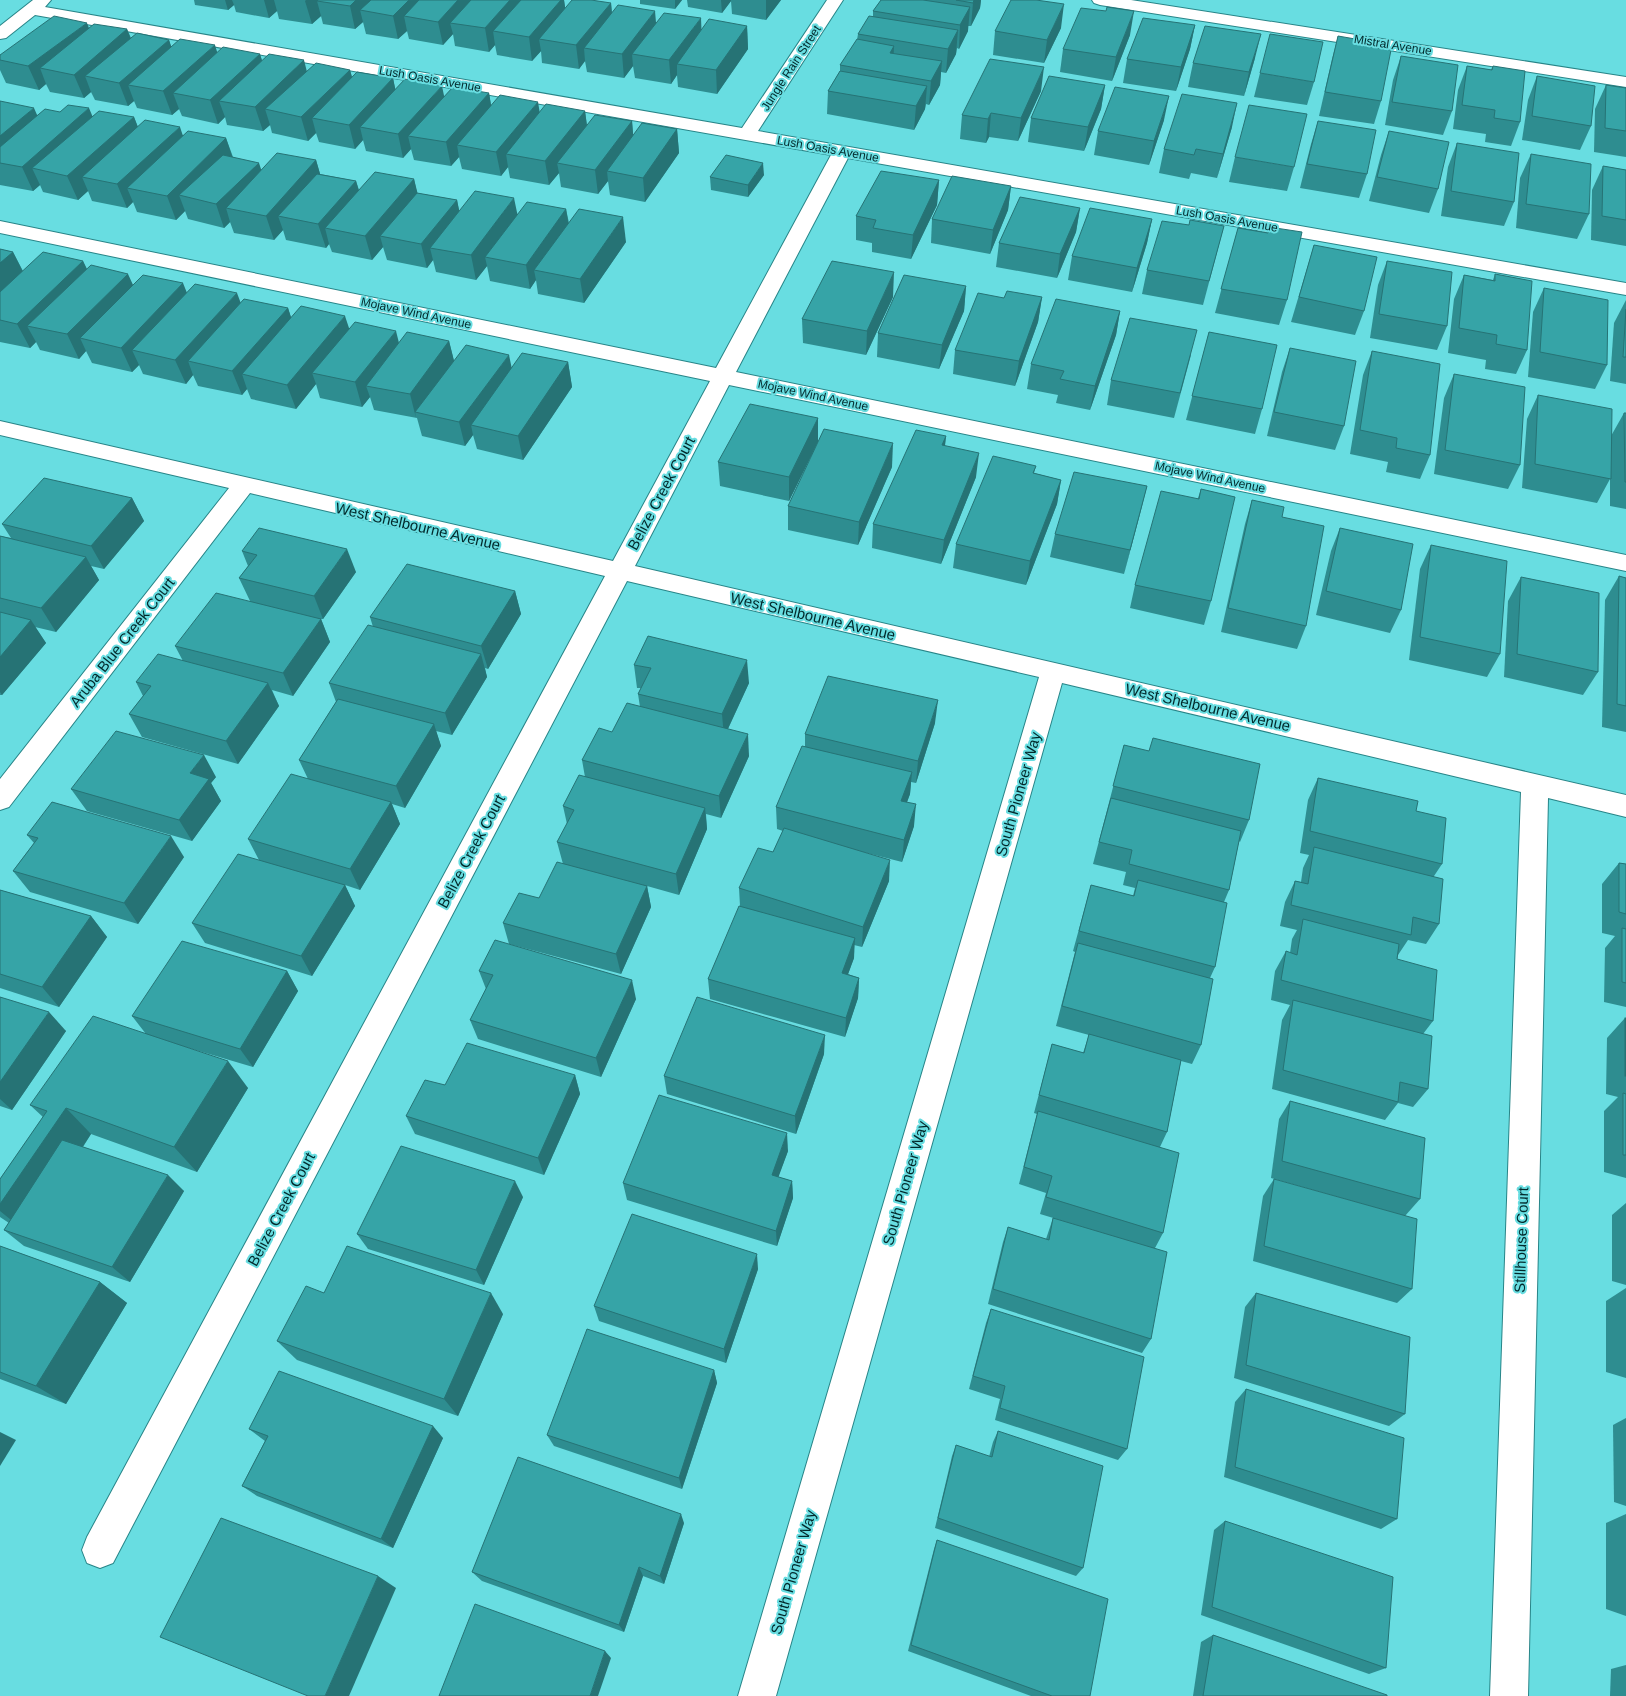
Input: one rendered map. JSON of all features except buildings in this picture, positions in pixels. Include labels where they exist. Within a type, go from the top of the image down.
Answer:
[{"type":"street","name":"Jungle Rain Street","points":[[747,135],[835,0]]},
{"type":"street","name":"Mistral Avenue","points":[[1100,0],[1626,82]]},
{"type":"street","name":"Lush Oasis Avenue","points":[[37,5],[842,152],[1626,289]]},
{"type":"street","points":[[0,34],[37,5]]},
{"type":"street","name":"Belize Creek Court","points":[[100,1550],[842,152]]},
{"type":"street","name":"Mojave Wind Avenue","points":[[0,226],[1626,563]]},
{"type":"street","name":"West Shelbourne Avenue","points":[[0,428],[1053,671],[1626,806]]},
{"type":"street","name":"Aruba Blue Creek Court","points":[[0,799],[244,485]]},
{"type":"street","name":"South Pioneer Way","points":[[757,1696],[1053,671]]},
{"type":"street","name":"Stillhouse Court","points":[[1508,1696],[1535,785]]}]
